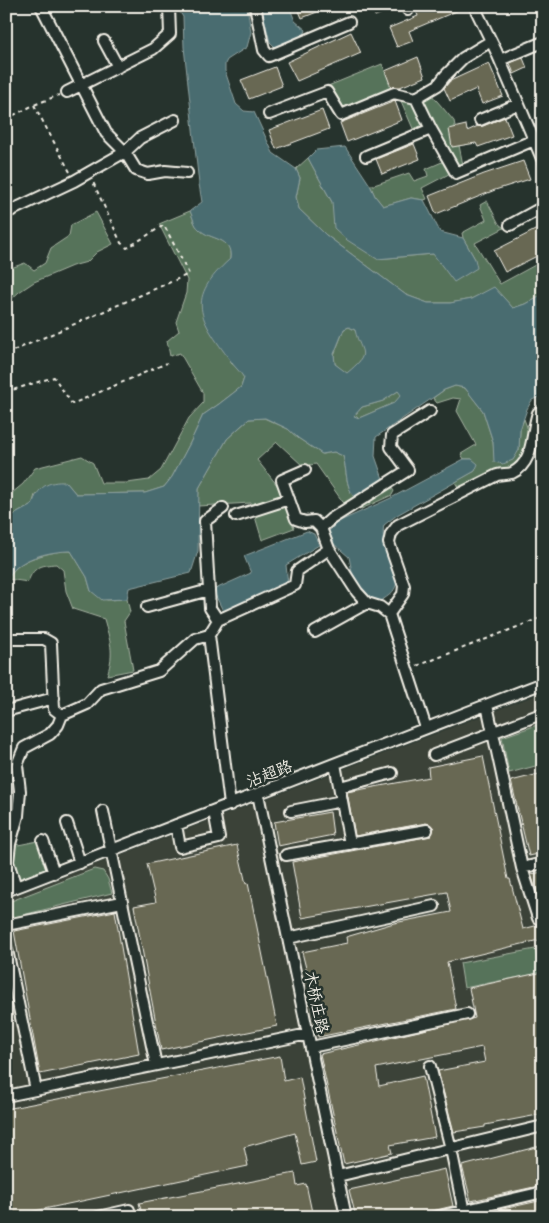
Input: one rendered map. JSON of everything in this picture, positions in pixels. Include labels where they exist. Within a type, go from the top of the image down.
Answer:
[{"type":"street","points":[[41,6],[106,133],[125,152],[136,170],[148,174],[165,171],[188,173]]},
{"type":"street","points":[[67,92],[153,49],[170,34],[169,6]]},
{"type":"street","points":[[255,6],[264,50],[269,56],[349,22]]},
{"type":"street","points":[[474,6],[537,142],[543,162]]},
{"type":"street","points":[[104,41],[118,67]]},
{"type":"street","points":[[269,114],[327,92],[341,115],[394,93],[416,98],[438,85],[463,58],[491,41]]},
{"type":"street","points":[[500,60],[543,42]]},
{"type":"street","points":[[416,98],[456,173],[537,142]]},
{"type":"street","points":[[480,120],[518,104]]},
{"type":"street","points":[[6,213],[74,181],[125,152],[140,138],[176,120]]},
{"type":"street","points":[[366,156],[431,129]]},
{"type":"street","points":[[510,225],[543,206]]},
{"type":"street","points":[[389,614],[403,594],[404,586],[389,543],[390,534],[398,525],[497,475],[512,473],[524,464],[530,452],[534,423],[538,413],[543,410]]},
{"type":"street","points":[[321,528],[331,519],[408,470],[391,447],[392,436],[430,411]]},
{"type":"street","points":[[305,470],[282,480],[296,519],[305,522],[314,521],[321,528],[330,548],[357,592],[367,603],[380,606],[389,614],[426,728]]},
{"type":"street","points":[[236,516],[289,500]]},
{"type":"street","points":[[218,620],[210,608],[204,521],[223,508]]},
{"type":"street","points":[[230,805],[210,635],[218,620],[295,585],[297,571],[330,548]]},
{"type":"street","points":[[147,607],[209,590]]},
{"type":"street","points":[[315,632],[367,603]]},
{"type":"street","points":[[11,889],[8,862],[20,791],[17,765],[24,748],[50,734],[58,725],[62,715],[86,704],[101,688],[159,671],[195,639],[210,635]]},
{"type":"street","points":[[6,640],[44,638],[51,643],[54,709],[62,715]]},
{"type":"street","name":"沾超路","points":[[11,889],[543,683]]},
{"type":"street","points":[[6,711],[54,698]]},
{"type":"street","points":[[487,705],[522,868],[538,918],[543,916]]},
{"type":"street","points":[[434,755],[542,714]]},
{"type":"street","points":[[335,764],[350,844]]},
{"type":"street","points":[[340,787],[392,773]]},
{"type":"street","name":"木桥庄路","points":[[258,794],[346,1217]]},
{"type":"street","points":[[291,811],[342,801]]},
{"type":"street","points":[[103,811],[156,1065]]},
{"type":"street","points":[[176,825],[180,847],[219,838],[214,811]]},
{"type":"street","points":[[67,823],[80,863]]},
{"type":"street","points":[[286,855],[427,830]]},
{"type":"street","points":[[43,841],[54,873]]},
{"type":"street","points":[[522,868],[543,862]]},
{"type":"street","points":[[6,925],[122,902]]},
{"type":"street","points":[[288,938],[434,906]]},
{"type":"street","points":[[6,944],[36,1090]]},
{"type":"street","points":[[311,1047],[467,1014]]},
{"type":"street","points":[[6,1096],[308,1034]]},
{"type":"street","points":[[430,1066],[451,1149],[464,1214]]},
{"type":"street","points":[[338,1176],[543,1126]]},
{"type":"street","points":[[437,1217],[464,1214],[543,1192]]},
{"type":"street","points":[[98,1217],[129,1210]]},
{"type":"path","points":[[6,119],[67,92]]},
{"type":"path","points":[[34,105],[74,181]]},
{"type":"path","points":[[6,354],[189,274],[164,225],[127,248],[120,243],[89,172]]},
{"type":"path","points":[[6,392],[54,376],[72,404],[167,363]]},
{"type":"path","points":[[407,670],[543,617]]},
{"type":"shaded area","points":[[543,692],[543,1217],[6,1217],[6,899]]},
{"type":"green space","points":[[382,64],[393,89],[343,108],[328,86]]},
{"type":"green space","points":[[431,94],[454,121],[463,165],[422,188],[427,199],[411,198],[383,206],[375,196],[370,185],[409,173],[414,181],[428,176],[426,169],[442,162],[430,136],[418,140],[401,101],[410,103]]},
{"type":"green space","points":[[308,158],[332,202],[377,259],[433,254],[475,259],[462,233],[486,220],[480,205],[487,201],[499,224],[504,228],[475,243],[500,284],[537,264],[543,272],[543,303],[541,295],[513,308],[494,288],[471,299],[450,303],[428,303],[406,295],[326,235],[299,209],[296,197],[300,178],[296,169]]},
{"type":"green space","points":[[190,211],[197,227],[204,233],[225,243],[230,252],[230,259],[220,269],[231,363],[240,370],[244,378],[241,387],[203,415],[172,477],[164,487],[145,493],[76,494],[66,482],[35,495],[32,505],[6,519],[6,498],[23,484],[35,468],[82,456],[93,463],[101,483],[127,483],[149,480],[161,470],[189,418],[203,403],[203,393],[180,353],[170,356],[167,341],[179,331],[176,322],[186,293],[187,280],[159,224]]},
{"type":"green space","points":[[96,212],[113,244],[97,252],[87,262],[72,266],[34,282],[6,304],[6,267],[8,269],[25,263],[34,270],[45,263],[51,248],[69,236],[71,225]]},
{"type":"green space","points":[[349,327],[355,330],[362,345],[363,354],[358,363],[347,374],[335,364],[334,355],[344,329]]},
{"type":"green space","points":[[455,386],[465,388],[483,411],[493,442],[495,462],[519,450],[520,430],[524,419],[527,427],[526,443],[517,464],[507,469],[487,474],[459,489],[455,482],[475,471],[472,459],[464,459],[461,454],[476,445],[457,411],[461,399],[453,398],[437,403],[433,398],[444,390]]},
{"type":"green space","points":[[398,391],[402,395],[394,403],[359,418],[354,416],[362,407],[383,401]]},
{"type":"green space","points":[[264,418],[288,429],[322,454],[334,452],[343,456],[348,482],[354,497],[345,505],[316,464],[303,466],[277,442],[257,460],[277,485],[294,528],[262,540],[251,503],[198,506],[199,488],[227,439],[249,419]]},
{"type":"green space","points":[[383,479],[394,491],[392,495],[359,510],[354,497]]},
{"type":"green space","points":[[71,551],[87,577],[91,591],[107,600],[127,599],[130,612],[124,621],[133,670],[107,675],[111,653],[110,640],[104,619],[73,609],[66,591],[63,570],[56,564],[38,568],[32,573],[28,582],[8,579],[12,572],[24,562],[38,556]]},
{"type":"green space","points":[[543,723],[543,764],[509,773],[502,737]]},
{"type":"green space","points":[[6,832],[18,845],[38,841],[47,869],[6,883]]},
{"type":"green space","points":[[94,869],[103,871],[108,879],[112,893],[6,919],[6,903]]},
{"type":"green space","points":[[535,949],[540,973],[464,988],[460,963]]},
{"type":"water","points":[[176,6],[247,6],[251,32],[247,47],[227,60],[225,64],[225,71],[236,104],[244,111],[254,112],[273,153],[296,169],[300,178],[296,197],[299,209],[326,235],[406,295],[428,303],[450,303],[471,299],[494,287],[513,308],[541,295],[543,303],[543,395],[532,400],[520,430],[519,450],[513,460],[503,464],[494,462],[493,442],[483,411],[465,388],[455,386],[444,390],[376,437],[375,456],[383,479],[354,497],[348,482],[343,456],[334,452],[322,454],[288,429],[265,418],[249,419],[227,439],[199,488],[198,551],[191,573],[129,588],[127,599],[102,600],[91,591],[87,577],[71,551],[63,551],[38,556],[16,567],[6,584],[6,519],[32,505],[37,494],[44,486],[66,482],[76,494],[145,493],[164,487],[172,477],[203,415],[241,387],[244,378],[211,332],[202,309],[202,297],[207,286],[216,273],[230,259],[230,252],[228,246],[197,227],[190,211],[202,202],[184,47],[183,17]],"holes":[[[349,327],[355,330],[363,353],[360,361],[347,373],[335,364],[334,354],[344,329]],[[398,391],[401,395],[394,403],[359,418],[354,416],[362,407],[383,401]]]},
{"type":"water","points":[[261,6],[289,6],[295,21],[306,30],[303,38],[276,48],[270,42]]},
{"type":"water","points":[[345,147],[383,206],[411,198],[424,200],[440,232],[463,238],[475,259],[477,268],[454,282],[433,254],[377,259],[347,240],[334,228],[332,202],[308,158],[316,150]]},
{"type":"water","points":[[464,459],[472,459],[478,464],[475,471],[397,515],[384,525],[383,537],[397,577],[396,585],[391,593],[380,601],[370,598],[352,572],[349,557],[334,544],[328,532],[338,522],[391,498]]},
{"type":"water","points":[[307,531],[314,534],[319,545],[286,565],[288,584],[238,607],[223,611],[213,590],[251,573],[244,556]]},
{"type":"building","points":[[297,6],[315,6],[317,12],[302,18]]},
{"type":"building","points":[[371,6],[399,6],[399,7],[375,16]]},
{"type":"building","points":[[414,6],[466,7],[409,31],[413,41],[397,47],[389,28],[418,16]]},
{"type":"building","points":[[351,32],[361,53],[297,81],[287,62]]},
{"type":"building","points":[[418,57],[425,77],[400,87],[391,87],[385,71]]},
{"type":"building","points":[[523,58],[527,68],[514,74],[510,63]]},
{"type":"building","points":[[489,63],[503,96],[482,104],[476,89],[450,101],[444,88],[450,81]]},
{"type":"building","points":[[275,67],[282,86],[249,99],[241,80]]},
{"type":"building","points":[[395,101],[402,120],[347,142],[340,123]]},
{"type":"building","points":[[322,110],[329,129],[276,149],[269,130]]},
{"type":"building","points":[[505,117],[512,135],[478,147],[476,143],[452,147],[449,129],[466,125],[467,131]]},
{"type":"building","points":[[414,144],[420,159],[382,174],[376,159]]},
{"type":"building","points":[[523,161],[530,179],[495,190],[436,214],[429,196]]},
{"type":"building","points":[[543,226],[543,253],[505,272],[494,251]]},
{"type":"building","points":[[483,756],[508,879],[510,879],[523,929],[543,924],[543,939],[447,962],[456,1009],[318,1037],[312,1006],[315,1005],[302,952],[347,943],[346,937],[394,923],[451,912],[447,892],[302,918],[292,862],[431,836],[434,828],[426,823],[355,836],[347,792],[429,777],[428,767]]},
{"type":"building","points":[[543,773],[543,853],[529,856],[511,781]]},
{"type":"building","points":[[330,812],[333,835],[278,846],[274,822]]},
{"type":"building","points":[[237,845],[246,884],[248,883],[277,1026],[161,1050],[134,906],[156,902],[147,864]]},
{"type":"building","points":[[543,872],[543,908],[542,908],[531,874]]},
{"type":"building","points":[[115,911],[139,1054],[40,1074],[14,931]]},
{"type":"building","points":[[543,972],[543,1114],[454,1132],[438,1071],[485,1062],[482,1047],[376,1068],[379,1086],[423,1076],[435,1137],[390,1145],[392,1153],[344,1164],[320,1054],[475,1018],[469,988]]},
{"type":"building","points":[[280,1056],[284,1081],[300,1077],[316,1162],[302,1165],[295,1133],[244,1147],[248,1166],[6,1217],[6,1109]]},
{"type":"building","points":[[540,1146],[543,1159],[543,1185],[471,1201],[462,1166]]},
{"type":"building","points":[[445,1169],[453,1206],[407,1217],[356,1217],[349,1190]]},
{"type":"building","points":[[295,1173],[297,1186],[306,1184],[313,1217],[143,1217],[139,1203]]},
{"type":"building","points":[[543,1200],[543,1217],[481,1217],[481,1214]]}]
